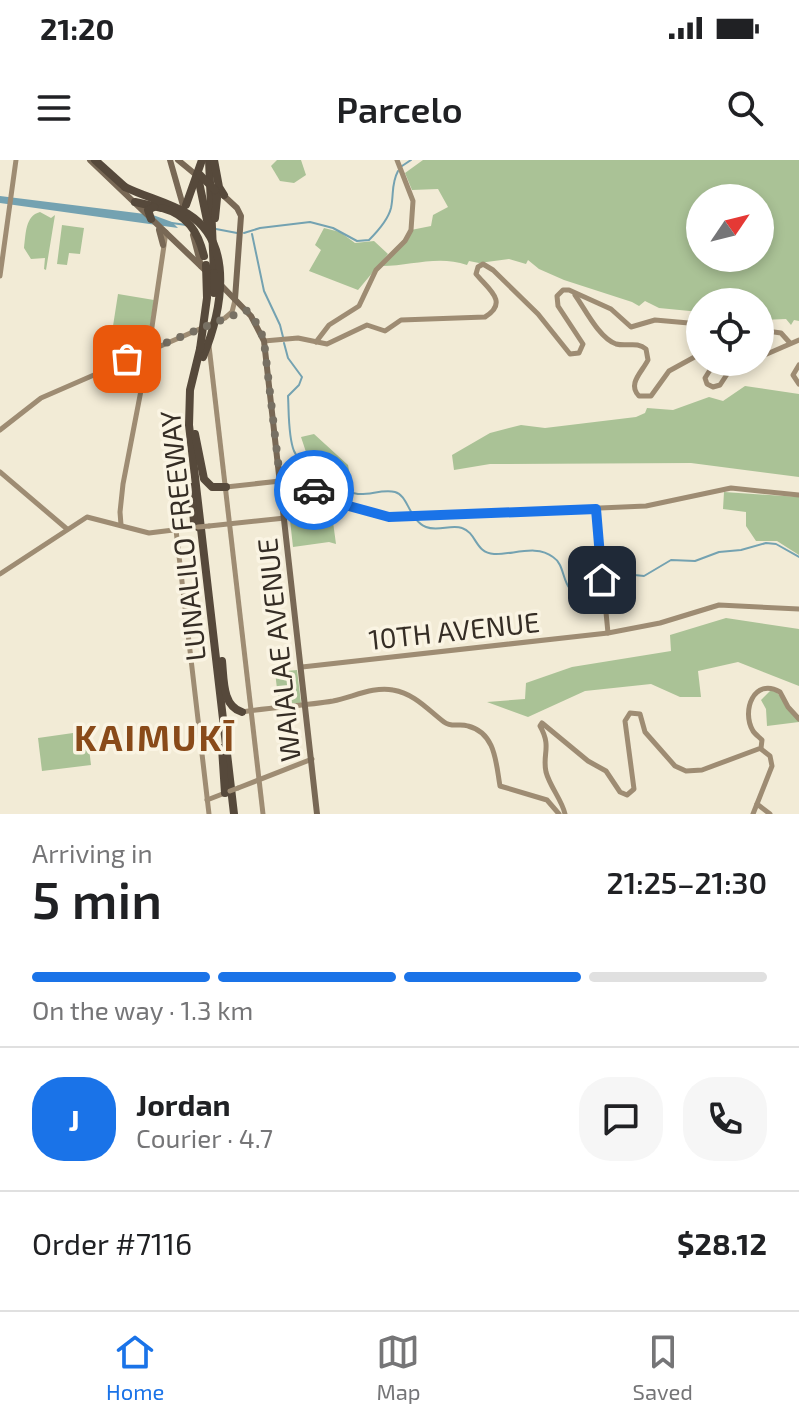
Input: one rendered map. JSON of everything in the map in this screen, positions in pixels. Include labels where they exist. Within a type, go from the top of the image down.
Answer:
[{"type":"highway","points":[[93,160],[125,187],[190,216],[215,245],[220,272],[217,308],[206,353]]},
{"type":"highway","points":[[186,205],[185,193],[208,160]]},
{"type":"highway","points":[[208,160],[224,195]]},
{"type":"highway","name":"LUNALILO FREEWAY","points":[[208,160],[211,226],[208,266],[212,317],[195,396],[193,438],[236,814]]},
{"type":"highway","points":[[197,175],[211,226]]},
{"type":"highway","points":[[197,175],[215,190],[217,198],[211,226]]},
{"type":"highway","points":[[135,202],[154,217],[177,213],[189,222],[199,237],[208,266]]},
{"type":"highway","name":"LUNALILO FREEWAY","points":[[208,266],[211,226]]},
{"type":"highway","points":[[193,438],[205,482],[212,487],[226,487]]},
{"type":"highway","points":[[193,438],[194,526]]},
{"type":"highway","name":"LUNALILO FREEWAY","points":[[193,438],[219,641],[236,814]]},
{"type":"highway","points":[[219,641],[228,702],[233,709],[247,711]]},
{"type":"highway","points":[[221,703],[227,792]]},
{"type":"main road","points":[[93,160],[135,202]]},
{"type":"main road","points":[[178,162],[178,183],[185,193],[189,218]]},
{"type":"main road","points":[[178,162],[197,175]]},
{"type":"main road","points":[[215,190],[240,212],[235,299]]},
{"type":"main road","points":[[186,205],[196,244],[208,266]]},
{"type":"main road","points":[[154,217],[162,234],[163,245]]},
{"type":"main road","name":"WAIALAE AVENUE","points":[[154,217],[186,252],[208,266],[259,326],[264,341],[281,482]]},
{"type":"main road","points":[[186,252],[193,251],[196,244]]},
{"type":"main road","name":"WAIALAE AVENUE","points":[[277,444],[317,814]]},
{"type":"street","points":[[0,276],[16,160]]},
{"type":"street","points":[[264,341],[314,338],[359,306],[376,270],[405,241],[411,230],[414,209],[398,163]]},
{"type":"street","points":[[117,522],[149,350],[166,232]]},
{"type":"street","points":[[306,339],[327,344],[367,325],[385,331],[401,320],[487,316],[494,310],[496,300],[494,293],[476,274],[478,267],[484,264],[538,314],[567,352],[576,354],[582,350],[583,341],[556,301],[563,290],[611,309],[631,327],[655,320],[686,323]]},
{"type":"street","points":[[204,287],[208,266]]},
{"type":"street","points":[[208,266],[204,287],[206,353],[226,487],[247,711],[263,814]]},
{"type":"street","points":[[575,294],[608,339],[621,345],[639,344],[646,349],[648,360],[634,385],[641,397],[651,396],[669,371],[686,362]]},
{"type":"street","points":[[206,353],[216,326],[232,312],[235,299]]},
{"type":"street","points":[[0,430],[41,398],[207,323],[246,310]]},
{"type":"street","points":[[185,334],[207,323]]},
{"type":"street","points":[[193,332],[206,353]]},
{"type":"street","points":[[323,332],[325,341],[335,341]]},
{"type":"street","points":[[316,342],[323,332]]},
{"type":"street","points":[[774,332],[780,333],[790,343]]},
{"type":"street","points":[[774,350],[799,340]]},
{"type":"street","points":[[799,365],[793,375],[799,384]]},
{"type":"street","points":[[706,376],[709,386],[718,386],[725,376]]},
{"type":"street","points":[[276,453],[281,472],[325,497],[389,517],[670,503],[731,488],[799,495]]},
{"type":"street","points":[[0,472],[67,529]]},
{"type":"street","points":[[226,487],[281,482],[291,477]]},
{"type":"street","points":[[596,509],[608,633]]},
{"type":"street","points":[[0,574],[87,517],[117,522],[149,533],[285,518]]},
{"type":"street","points":[[176,530],[209,814]]},
{"type":"street","name":"10TH AVENUE","points":[[302,667],[608,633],[660,623],[719,605],[799,609]]},
{"type":"street","points":[[761,749],[763,742],[752,729],[749,709],[755,693],[765,688],[778,690],[799,719]]},
{"type":"street","points":[[247,711],[341,699],[382,689],[411,696],[445,723],[467,726],[484,735],[500,770],[500,786],[547,800],[559,814]]},
{"type":"street","points":[[565,814],[545,766],[548,751],[540,726],[542,723],[588,761],[606,771],[624,795],[631,794],[634,789],[625,721],[630,713],[640,714],[645,732],[681,770],[697,771],[761,749]]},
{"type":"street","points":[[753,814],[772,764],[770,756],[761,749]]},
{"type":"street","points":[[207,800],[313,759]]},
{"type":"street","points":[[757,804],[770,814]]},
{"type":"green space","points":[[277,160],[301,160],[306,175],[294,183],[280,181],[271,166]]},
{"type":"green space","points":[[423,160],[799,160],[799,321],[794,320],[791,325],[786,319],[774,319],[774,288],[686,288],[686,311],[659,308],[645,301],[639,306],[564,280],[539,269],[528,260],[526,264],[509,259],[479,263],[469,261],[467,265],[435,261],[382,266],[411,230],[431,226],[433,215],[448,207],[438,189],[412,190],[405,173]]},
{"type":"green space","points":[[40,212],[51,218],[55,215],[46,270],[45,258],[31,259],[24,248],[29,221]]},
{"type":"green space","points":[[62,225],[84,228],[80,254],[69,253],[67,265],[57,264]]},
{"type":"green space","points":[[324,228],[340,232],[355,243],[374,241],[388,254],[358,290],[309,271],[321,250],[315,245]]},
{"type":"green space","points":[[118,294],[154,300],[147,348],[135,353],[137,331],[113,326]]},
{"type":"green space","points":[[745,386],[799,394],[799,477],[691,463],[490,464],[454,470],[452,455],[490,433],[521,425],[545,428],[636,417],[645,413],[647,408],[673,410],[709,397],[723,401]]},
{"type":"green space","points":[[314,434],[348,465],[350,475],[345,479],[327,475],[310,452],[306,452],[301,437]]},
{"type":"green space","points":[[724,492],[799,497],[799,555],[777,541],[756,541],[746,526],[746,512],[723,509]]},
{"type":"green space","points":[[290,520],[296,520],[301,525],[333,522],[336,544],[329,542],[293,547]]},
{"type":"green space","points":[[726,618],[799,629],[799,686],[738,662],[698,671],[701,697],[680,697],[651,684],[585,691],[528,717],[487,702],[525,699],[526,683],[572,667],[671,651],[670,635]]},
{"type":"green space","points":[[297,670],[301,703],[279,705],[275,672]]},
{"type":"green space","points":[[775,690],[799,722],[767,726],[766,709],[761,700]]},
{"type":"green space","points":[[87,731],[91,765],[42,771],[38,738]]},
{"type":"water","points":[[0,196],[153,215],[172,222],[178,228],[0,203]]},
{"type":"waterway","points":[[402,166],[411,160]]},
{"type":"waterway","points":[[244,233],[310,222],[333,228],[357,241],[369,240],[390,212],[398,171]]},
{"type":"waterway","points":[[172,223],[186,225]]},
{"type":"waterway","points":[[216,229],[237,233]]},
{"type":"waterway","points":[[252,234],[264,291],[283,337]]},
{"type":"waterway","points":[[284,343],[288,358],[302,377],[288,396],[292,445],[312,474],[349,492],[395,492],[403,498],[420,524],[431,528],[462,528],[488,553],[547,553],[559,564],[570,589],[583,589],[600,580]]},
{"type":"waterway","points":[[605,577],[615,573],[644,576],[671,560],[695,561],[719,552],[766,543],[776,544],[799,557]]},
{"type":"way so far","points":[[127,359],[246,310],[259,326],[264,341],[279,470],[314,490]]},
{"type":"district","name":"KAIMUKĪ","points":[[155,736]]},
{"type":"route","points":[[314,490],[338,503],[389,517],[596,509],[602,580]]}]
